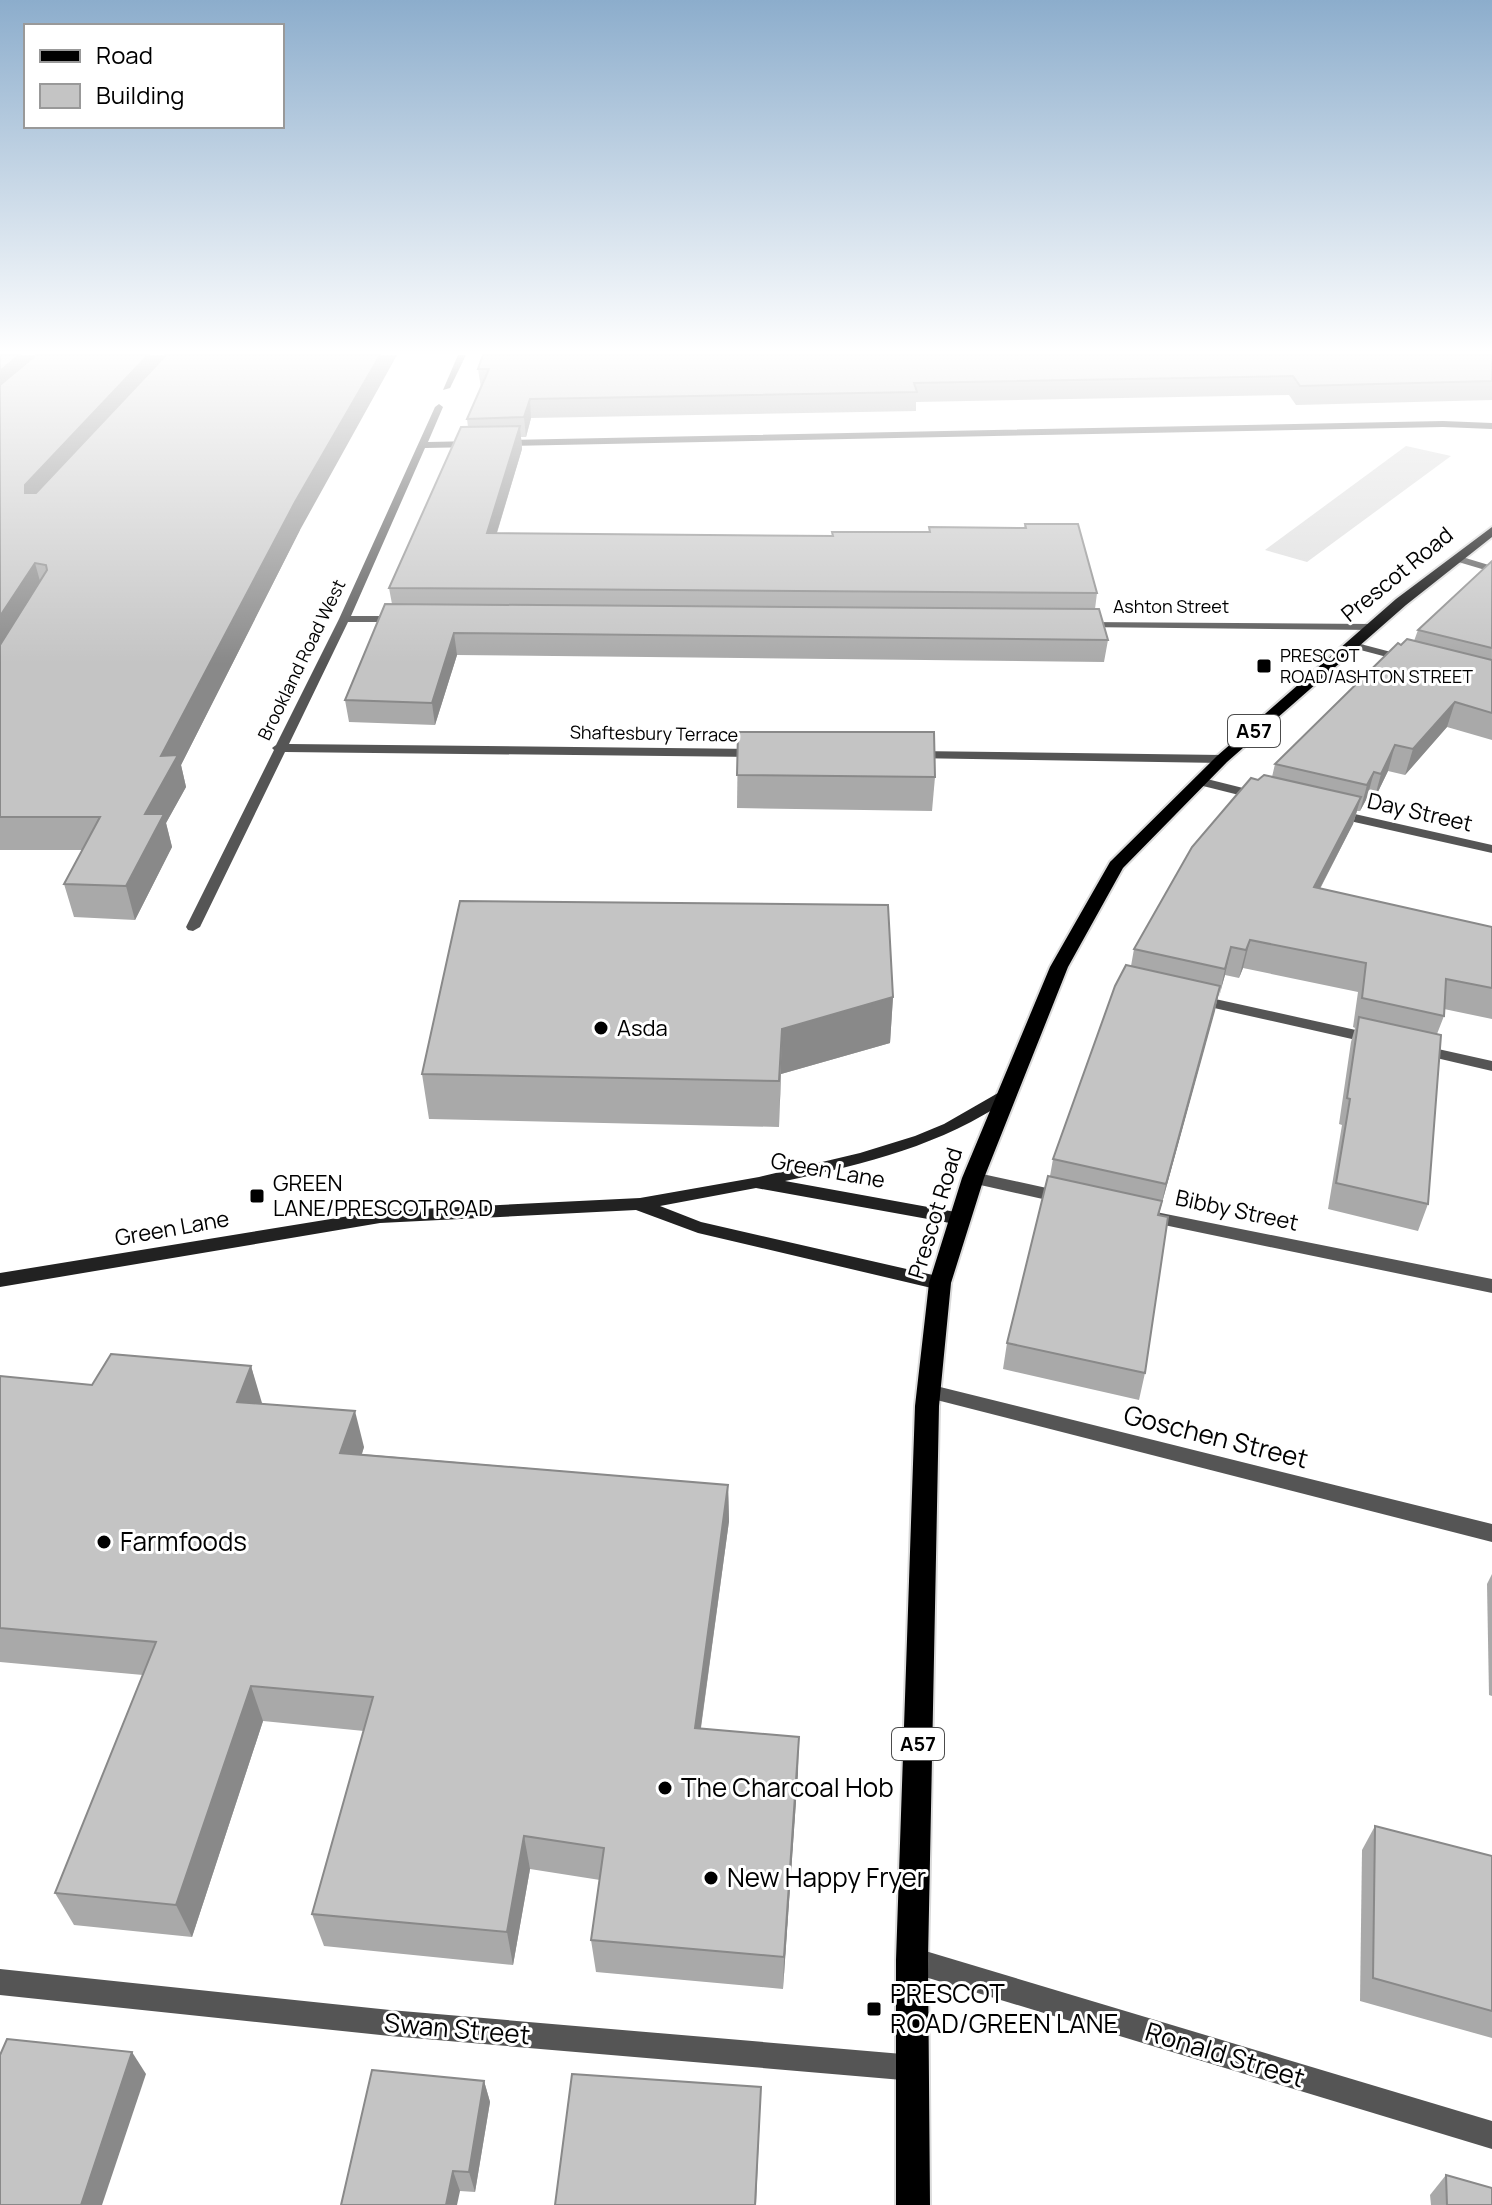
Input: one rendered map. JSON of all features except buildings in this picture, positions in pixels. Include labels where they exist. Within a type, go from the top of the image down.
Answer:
[{"type":"main road","name":"Prescot Road","points":[[913,2205],[915,2068],[912,1960],[928,1391],[940,1283],[973,1178],[1059,967],[1116,866],[1222,759],[1401,602],[1492,531]]},
{"type":"main road","points":[[756,1182],[915,1143],[967,1120],[1005,1094]]},
{"type":"main road","name":"Green Lane","points":[[0,1280],[380,1217],[640,1204],[756,1182],[961,1219]]},
{"type":"main road","name":"Green Lane","points":[[640,1204],[698,1227],[940,1283]]},
{"type":"street","name":"Brookland Road West","points":[[193,927],[278,748],[344,619],[417,458]]},
{"type":"street","points":[[1459,559],[1492,569]]},
{"type":"street","points":[[344,619],[406,619]]},
{"type":"street","name":"Ashton Street","points":[[1069,624],[1374,627]]},
{"type":"street","points":[[1353,645],[1424,664]]},
{"type":"street","name":"Shaftesbury Terrace","points":[[278,748],[766,754]]},
{"type":"street","points":[[906,755],[1222,759]]},
{"type":"street","points":[[1199,781],[1267,797]]},
{"type":"street","name":"Day Street","points":[[1328,812],[1492,849]]},
{"type":"street","points":[[1178,996],[1492,1066]]},
{"type":"street","points":[[973,1178],[1086,1202]]},
{"type":"street","name":"Bibby Street","points":[[1130,1212],[1492,1286]]},
{"type":"street","name":"Goschen Street","points":[[928,1391],[1492,1533]]},
{"type":"street","name":"Ronald Street","points":[[912,1960],[1492,2135]]},
{"type":"street","name":"Swan Street","points":[[0,1982],[390,2023],[915,2068]]},
{"type":"shaded area","points":[[1390,458],[1448,458],[1307,562],[1265,550]]},
{"type":"place","name":"PRESCOT ROAD/ASHTON STREET","points":[[1264,666]]},
{"type":"place","name":"Asda","points":[[601,1028]]},
{"type":"place","name":"GREEN LANE/PRESCOT ROAD","points":[[257,1196]]},
{"type":"place","name":"Farmfoods","points":[[104,1542]]},
{"type":"place","name":"The Charcoal Hob","points":[[665,1788]]},
{"type":"place","name":"New Happy Fryer","points":[[711,1878]]},
{"type":"place","name":"PRESCOT ROAD/GREEN LANE","points":[[874,2009]]}]
